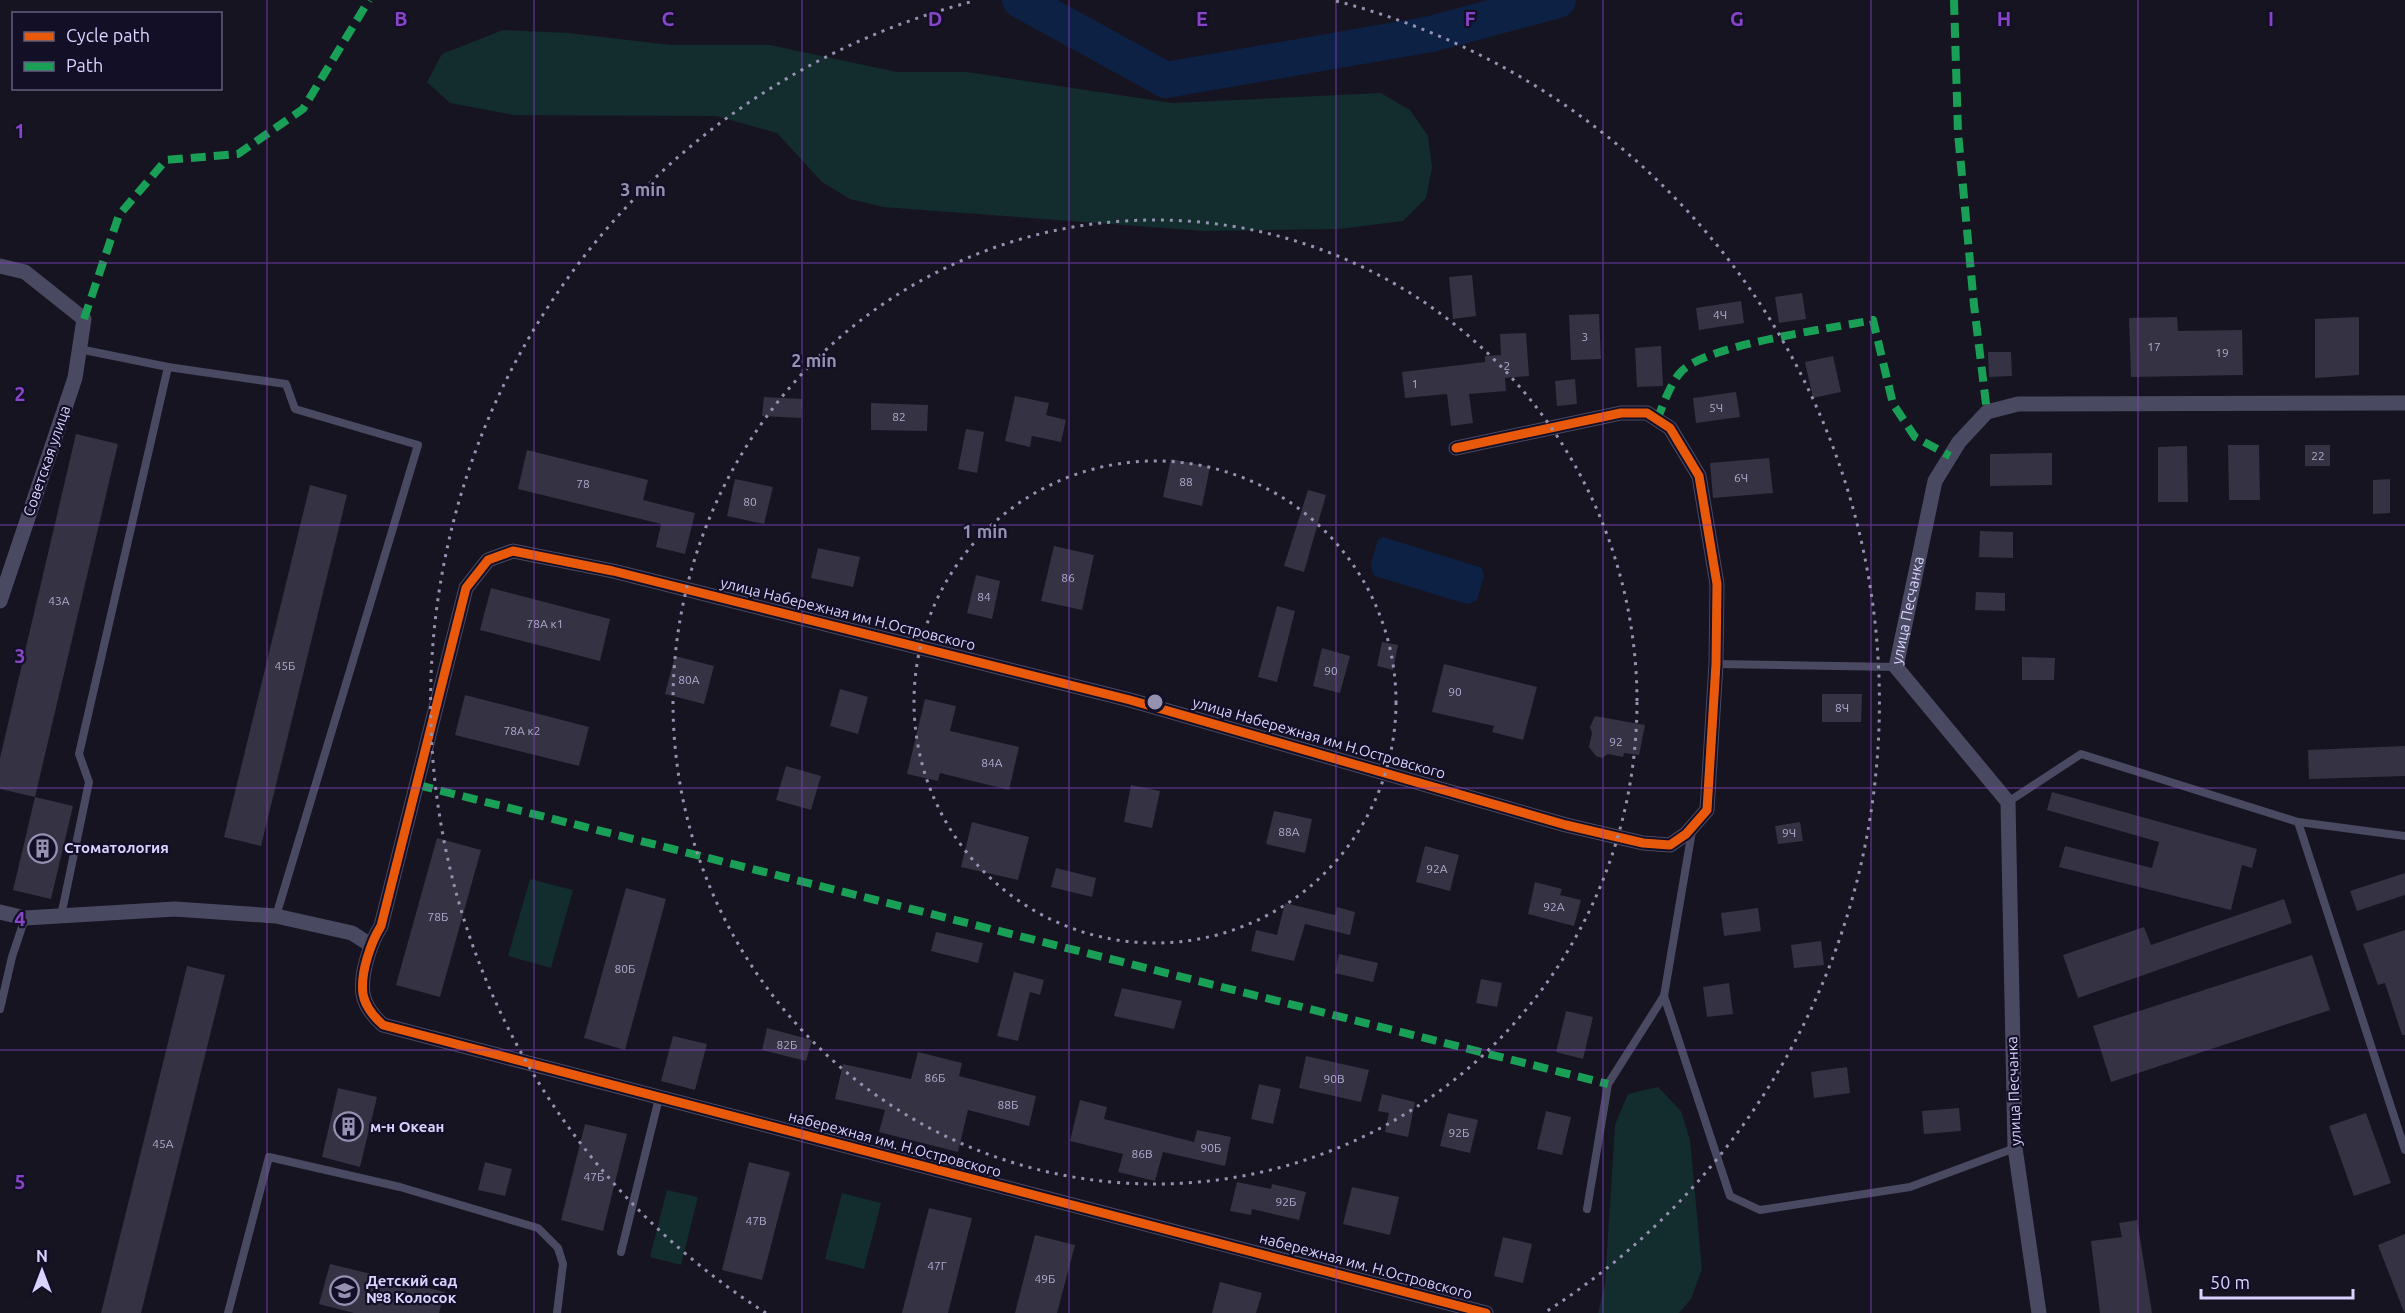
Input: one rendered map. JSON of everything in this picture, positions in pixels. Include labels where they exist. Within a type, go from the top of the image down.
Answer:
[{"type":"street","name":"Советская улица","points":[[0,266],[25,272],[84,320],[75,378],[0,601]]},
{"type":"street","name":"улица Песчанка","points":[[2039,1313],[2015,1148],[2008,802],[1896,667],[1935,481],[1959,442],[1988,412],[2018,405],[2405,403]]},
{"type":"street","name":"улица Набережная им Н.Островского","points":[[369,944],[381,926],[466,588],[488,560],[513,551],[613,572],[1130,699],[1566,825],[1642,843],[1670,845],[1693,826],[1707,810],[1716,664],[1717,584],[1699,476],[1670,428],[1647,413],[1621,413],[1456,447]]},
{"type":"street","points":[[0,912],[25,918],[175,909],[276,916],[352,933],[369,944]]},
{"type":"street","name":"набережная им. Н.Островского","points":[[369,944],[363,993],[371,1014],[383,1025],[1486,1313]]},
{"type":"lane","points":[[79,349],[168,367],[286,384],[295,409],[418,445],[276,916]]},
{"type":"lane","points":[[61,916],[89,782],[79,754],[168,367]]},
{"type":"lane","points":[[1716,664],[1896,667]]},
{"type":"lane","points":[[2008,802],[2081,754],[2298,822],[2405,836]]},
{"type":"lane","points":[[2298,822],[2405,1150]]},
{"type":"lane","points":[[1587,1209],[1608,1084],[1664,996],[1693,826]]},
{"type":"lane","points":[[0,1009],[12,957],[25,918]]},
{"type":"lane","points":[[1664,996],[1730,1196],[1760,1210],[1910,1187],[2015,1148]]},
{"type":"lane","points":[[621,1252],[659,1098]]},
{"type":"lane","points":[[228,1313],[269,1158],[400,1187],[538,1228],[558,1248],[563,1264],[557,1313]]},
{"type":"green space","points":[[503,30],[568,33],[671,45],[770,45],[897,72],[967,72],[1172,103],[1381,93],[1410,110],[1428,136],[1432,168],[1426,198],[1403,221],[1339,229],[1204,231],[883,207],[850,199],[822,182],[777,133],[716,116],[514,115],[450,103],[427,82],[442,54]]},
{"type":"green space","points":[[530,879],[573,890],[551,968],[508,956]]},
{"type":"green space","points":[[1658,1087],[1681,1111],[1690,1140],[1702,1269],[1691,1299],[1679,1313],[1598,1313],[1605,1284],[1615,1125],[1628,1094]]},
{"type":"green space","points":[[667,1190],[698,1197],[681,1265],[650,1257]]},
{"type":"green space","points":[[842,1193],[881,1203],[864,1269],[825,1259]]},
{"type":"water","points":[[1383,537],[1482,568],[1484,576],[1477,600],[1469,604],[1460,602],[1375,576],[1372,559],[1378,540]]},
{"type":"building","points":[[1472,275],[1476,316],[1453,319],[1449,277]]},
{"type":"building","points":[[1802,293],[1806,319],[1779,323],[1775,297]]},
{"type":"building","points":[[1741,301],[1744,323],[1699,330],[1696,308]]},
{"type":"building","points":[[1599,314],[1601,359],[1571,360],[1569,315]]},
{"type":"building","points":[[2177,317],[2178,331],[2242,330],[2243,375],[2131,377],[2129,318]]},
{"type":"building","points":[[2359,317],[2359,375],[2315,378],[2315,319]]},
{"type":"building","points":[[1526,333],[1529,376],[1505,378],[1506,391],[1469,394],[1473,423],[1451,426],[1447,394],[1405,398],[1402,372],[1485,362],[1485,356],[1501,355],[1500,334]]},
{"type":"building","points":[[1661,346],[1663,386],[1637,387],[1635,348]]},
{"type":"building","points":[[1988,352],[2011,352],[2012,376],[1989,377]]},
{"type":"building","points":[[1833,356],[1841,392],[1813,398],[1805,362]]},
{"type":"building","points":[[1575,379],[1577,404],[1557,406],[1555,381]]},
{"type":"building","points":[[1736,392],[1740,417],[1696,423],[1693,398]]},
{"type":"building","points":[[1015,396],[1049,403],[1046,415],[1066,420],[1061,442],[1032,436],[1030,447],[1005,441]]},
{"type":"building","points":[[764,397],[802,399],[801,418],[762,416]]},
{"type":"building","points":[[871,403],[928,405],[927,431],[871,430]]},
{"type":"building","points":[[966,429],[984,432],[977,473],[958,469]]},
{"type":"building","points":[[76,434],[118,444],[35,797],[0,789],[0,758]]},
{"type":"building","points":[[2228,445],[2259,445],[2260,500],[2229,500]]},
{"type":"building","points":[[2305,445],[2330,445],[2330,466],[2305,466]]},
{"type":"building","points":[[2187,446],[2188,502],[2158,502],[2158,447]]},
{"type":"building","points":[[527,450],[648,480],[643,500],[695,513],[685,554],[656,547],[661,524],[518,489]]},
{"type":"building","points":[[2052,453],[2052,485],[1990,486],[1990,454]]},
{"type":"building","points":[[1769,458],[1773,493],[1713,498],[1710,463]]},
{"type":"building","points":[[1171,459],[1210,467],[1202,506],[1163,497]]},
{"type":"building","points":[[735,479],[773,487],[764,524],[727,516]]},
{"type":"building","points":[[2390,479],[2390,513],[2373,514],[2373,480]]},
{"type":"building","points":[[310,485],[347,495],[261,846],[224,837]]},
{"type":"building","points":[[1308,490],[1326,495],[1304,572],[1284,566]]},
{"type":"building","points":[[1980,531],[2013,532],[2013,558],[1979,557]]},
{"type":"building","points":[[1054,546],[1094,555],[1082,610],[1041,601]]},
{"type":"building","points":[[818,548],[860,557],[853,587],[811,578]]},
{"type":"building","points":[[976,575],[1000,581],[992,619],[967,613]]},
{"type":"building","points":[[491,588],[610,619],[600,661],[480,630]]},
{"type":"building","points":[[1976,592],[2005,593],[2005,611],[1975,610]]},
{"type":"building","points":[[1277,606],[1295,611],[1277,682],[1258,677]]},
{"type":"building","points":[[1382,642],[1398,645],[1393,670],[1377,666]]},
{"type":"building","points":[[1322,648],[1350,656],[1340,693],[1313,686]]},
{"type":"building","points":[[675,656],[714,666],[704,704],[665,694]]},
{"type":"building","points":[[2022,657],[2055,658],[2054,680],[2022,680]]},
{"type":"building","points":[[1444,664],[1537,687],[1523,740],[1492,732],[1494,726],[1432,712]]},
{"type":"building","points":[[840,689],[868,697],[858,734],[830,726]]},
{"type":"building","points":[[1822,694],[1862,694],[1861,722],[1822,722]]},
{"type":"building","points":[[465,695],[589,727],[579,766],[455,735]]},
{"type":"building","points":[[925,699],[956,706],[950,731],[1019,747],[1009,790],[940,773],[938,781],[907,774]]},
{"type":"building","points":[[1595,716],[1645,725],[1639,755],[1624,753],[1623,757],[1608,754],[1602,758],[1596,756],[1589,747],[1592,733],[1590,727]]},
{"type":"building","points":[[2405,746],[2405,776],[2309,779],[2308,750]]},
{"type":"building","points":[[786,766],[821,776],[811,810],[776,800]]},
{"type":"building","points":[[1131,785],[1160,791],[1152,828],[1124,822]]},
{"type":"building","points":[[2052,792],[2257,849],[2252,868],[2242,865],[2231,910],[2059,867],[2065,846],[2152,868],[2159,842],[2047,810]]},
{"type":"building","name":"Стоматология","points":[[35,797],[73,806],[51,899],[13,890]]},
{"type":"building","points":[[1274,811],[1312,819],[1305,853],[1266,844]]},
{"type":"building","points":[[972,822],[1029,837],[1018,880],[961,867]]},
{"type":"building","points":[[1800,822],[1803,841],[1778,844],[1775,826]]},
{"type":"building","points":[[437,838],[481,850],[440,997],[396,985]]},
{"type":"building","points":[[1425,846],[1459,855],[1450,891],[1416,882]]},
{"type":"building","points":[[1056,868],[1096,878],[1092,897],[1051,887]]},
{"type":"building","points":[[2405,873],[2405,895],[2357,911],[2350,891]]},
{"type":"building","points":[[1535,882],[1562,889],[1560,895],[1581,900],[1574,926],[1528,914]]},
{"type":"building","points":[[626,888],[666,899],[625,1050],[584,1038]]},
{"type":"building","points":[[2284,899],[2292,923],[2078,998],[2063,955],[2144,927],[2151,945]]},
{"type":"building","points":[[1285,903],[1335,915],[1337,907],[1355,912],[1350,935],[1305,924],[1294,961],[1251,951],[1256,930],[1277,935]]},
{"type":"building","points":[[1758,908],[1761,931],[1724,936],[1721,913]]},
{"type":"building","points":[[2405,930],[2405,1035],[2402,1035],[2385,983],[2378,985],[2363,944]]},
{"type":"building","points":[[936,932],[983,943],[978,963],[931,951]]},
{"type":"building","points":[[1821,941],[1824,965],[1794,968],[1791,945]]},
{"type":"building","points":[[1339,954],[1378,963],[1373,982],[1335,973]]},
{"type":"building","points":[[2312,955],[2330,1010],[2111,1082],[2093,1026]]},
{"type":"building","points":[[187,966],[225,975],[141,1313],[101,1313]]},
{"type":"building","points":[[1014,972],[1044,980],[1040,995],[1030,992],[1018,1041],[997,1036]]},
{"type":"building","points":[[1481,979],[1502,983],[1497,1007],[1476,1003]]},
{"type":"building","points":[[1729,983],[1733,1014],[1707,1017],[1703,987]]},
{"type":"building","points":[[1122,988],[1182,1001],[1174,1029],[1114,1016]]},
{"type":"building","points":[[1566,1011],[1593,1017],[1583,1059],[1556,1052]]},
{"type":"building","points":[[767,1028],[812,1040],[806,1061],[762,1050]]},
{"type":"building","points":[[673,1036],[707,1044],[695,1090],[661,1081]]},
{"type":"building","points":[[918,1052],[962,1063],[959,1076],[1036,1096],[1029,1126],[968,1110],[958,1152],[879,1132],[885,1110],[835,1099],[843,1064],[911,1079]]},
{"type":"building","points":[[1306,1056],[1369,1070],[1361,1102],[1299,1088]]},
{"type":"building","points":[[1847,1067],[1850,1093],[1814,1098],[1811,1072]]},
{"type":"building","points":[[1259,1084],[1281,1089],[1273,1124],[1251,1119]]},
{"type":"building","name":"м-н Океан","points":[[338,1088],[377,1097],[360,1167],[322,1157]]},
{"type":"building","points":[[1382,1094],[1415,1102],[1408,1137],[1385,1132],[1389,1113],[1378,1111]]},
{"type":"building","points":[[1080,1100],[1107,1107],[1104,1119],[1194,1142],[1197,1130],[1231,1137],[1225,1166],[1163,1152],[1155,1181],[1118,1172],[1123,1154],[1070,1141]]},
{"type":"building","points":[[1959,1108],[1961,1131],[1924,1134],[1922,1111]]},
{"type":"building","points":[[1546,1111],[1571,1117],[1562,1155],[1537,1149]]},
{"type":"building","points":[[1448,1113],[1478,1120],[1470,1153],[1440,1146]]},
{"type":"building","points":[[2366,1113],[2391,1183],[2354,1196],[2329,1126]]},
{"type":"building","points":[[585,1124],[627,1134],[603,1231],[561,1220]]},
{"type":"building","points":[[485,1162],[512,1169],[505,1196],[478,1190]]},
{"type":"building","points":[[749,1162],[790,1172],[762,1280],[722,1270]]},
{"type":"building","points":[[1237,1182],[1271,1189],[1272,1184],[1306,1192],[1299,1220],[1252,1209],[1251,1215],[1230,1211]]},
{"type":"building","points":[[1352,1187],[1399,1197],[1390,1235],[1343,1224]]},
{"type":"building","points":[[929,1208],[972,1218],[948,1313],[902,1313]]},
{"type":"building","points":[[2137,1220],[2152,1313],[2100,1313],[2091,1241],[2122,1237],[2119,1223]]},
{"type":"building","points":[[2405,1234],[2405,1312],[2404,1312],[2378,1245]]},
{"type":"building","points":[[1035,1235],[1075,1245],[1057,1313],[1015,1313]]},
{"type":"building","points":[[1503,1237],[1532,1244],[1523,1283],[1494,1276]]},
{"type":"building","points":[[330,1264],[445,1292],[439,1313],[354,1313],[319,1304]]},
{"type":"building","points":[[1220,1282],[1262,1293],[1256,1313],[1212,1313]]},
{"type":"waterway","points":[[1020,0],[1166,80],[1431,34],[1558,0]]},
{"type":"marked path","points":[[84,319],[119,215],[166,160],[238,154],[303,109],[369,0]]},
{"type":"marked path","points":[[1954,0],[1958,133],[1974,305],[1987,412]]},
{"type":"marked path","points":[[1657,420],[1675,379],[1692,363],[1713,354],[1769,339],[1873,320],[1893,404],[1915,437],[1950,456]]},
{"type":"marked path","points":[[418,785],[1608,1084]]},
{"type":"cycle path","points":[[1456,448],[1621,413],[1647,413],[1670,428],[1699,476],[1717,584],[1716,664],[1707,810],[1686,834],[1670,845],[1643,843],[1566,825],[1130,700],[613,571],[513,551],[488,560],[466,588],[381,926],[367,958],[363,977],[363,994],[373,1015],[383,1025],[1486,1313]]},
{"type":"place","name":"Стоматология","points":[[43,848]]},
{"type":"place","name":"м-н Океан","points":[[349,1127]]},
{"type":"place","name":"Детский сад №8 Колосок","points":[[345,1290]]}]
